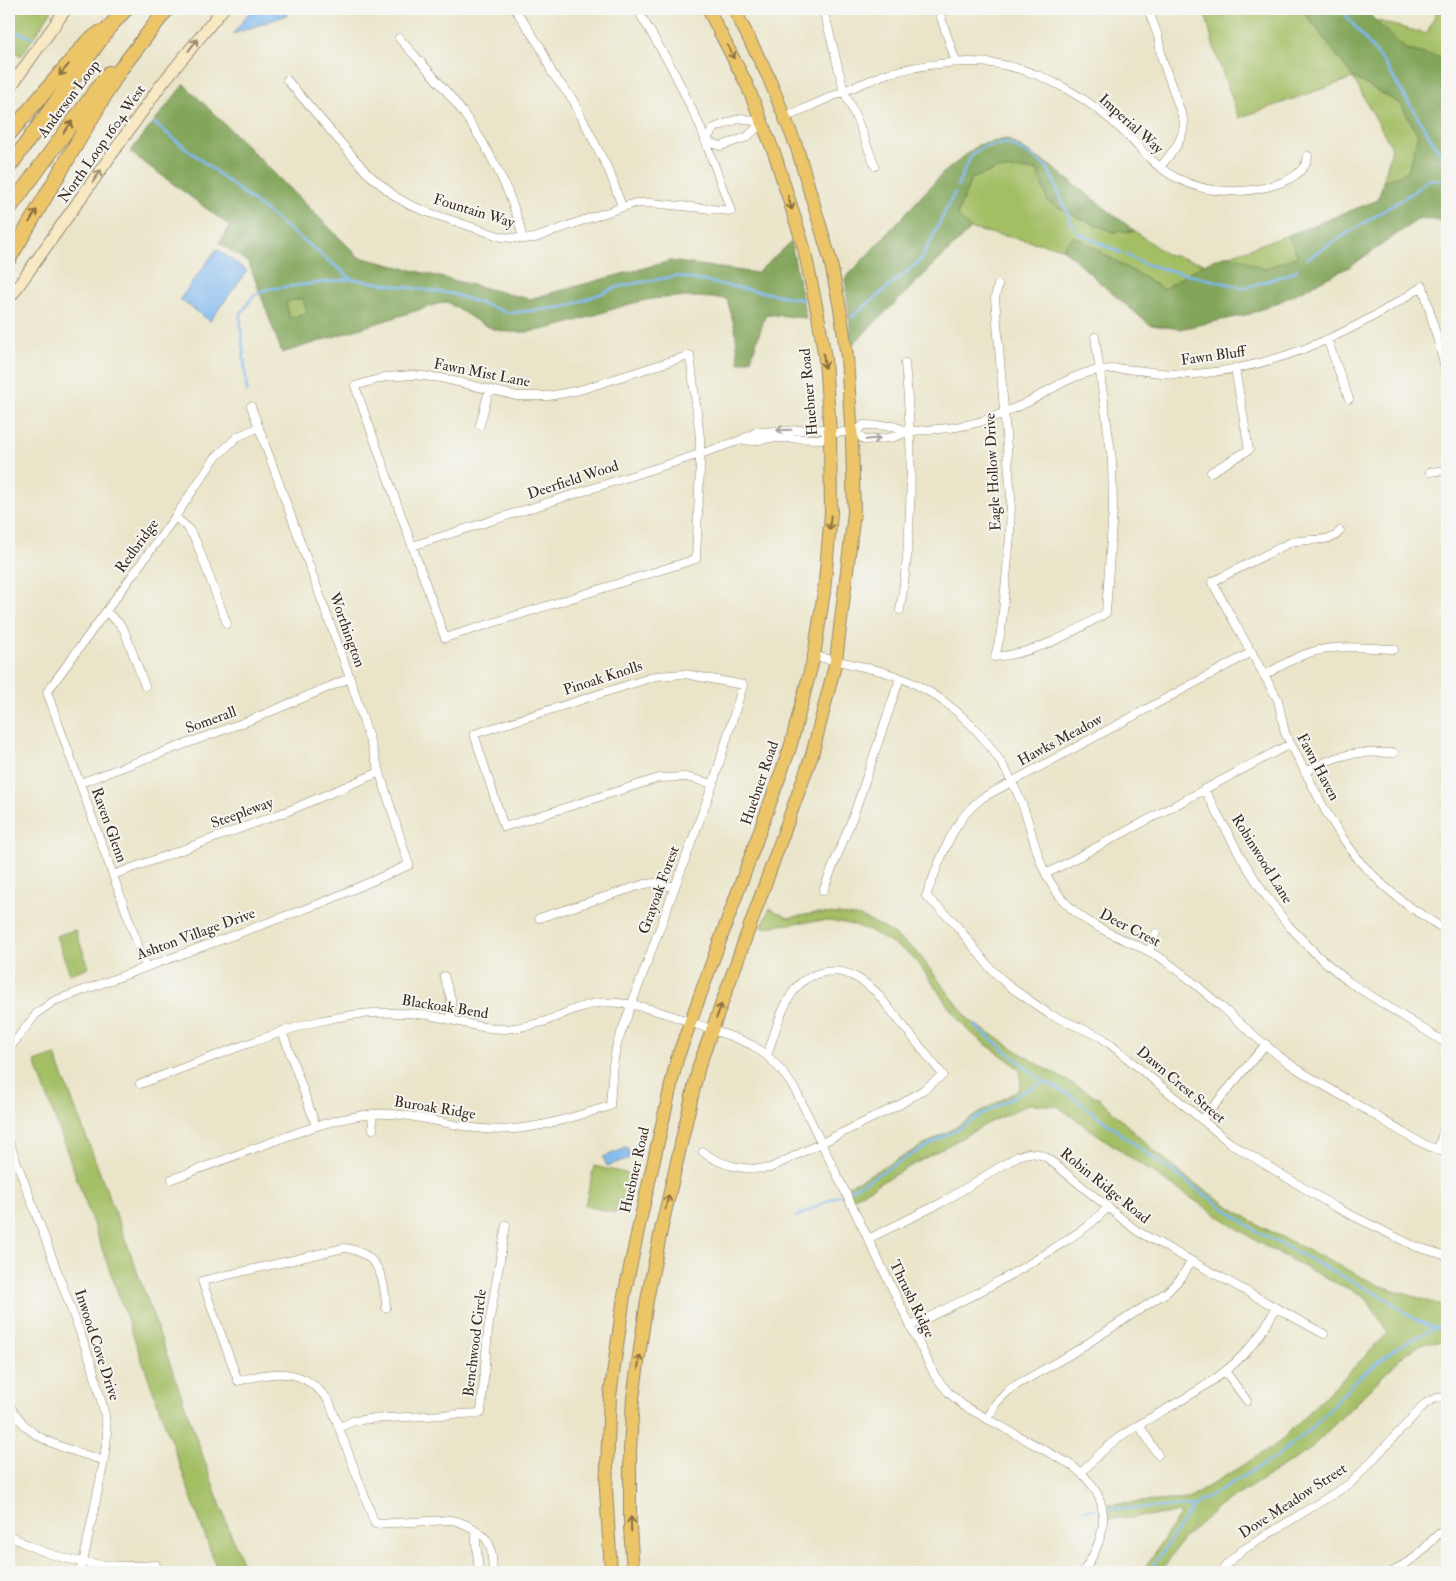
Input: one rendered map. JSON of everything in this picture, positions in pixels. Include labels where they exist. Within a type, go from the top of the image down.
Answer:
[{"type":"highway","name":"Anderson Loop","points":[[9,167],[111,24],[126,9]]},
{"type":"highway","name":"Anderson Loop","points":[[9,209],[157,9]]},
{"type":"highway","points":[[9,259],[120,71],[167,9]]},
{"type":"highway","points":[[9,134],[87,42],[111,24]]},
{"type":"main road","points":[[9,89],[66,9]]},
{"type":"main road","name":"North Loop 1604 West","points":[[9,299],[161,85],[223,9]]},
{"type":"main road","name":"Huebner Road","points":[[611,1572],[606,1489],[610,1404],[624,1296],[677,1059],[787,758],[814,656],[824,592],[831,512],[824,359],[808,264],[775,155],[748,85],[708,9]]},
{"type":"main road","points":[[633,1572],[630,1527],[630,1449],[635,1384],[646,1300],[699,1066],[812,755],[836,661],[854,513],[854,432],[847,356],[830,259],[797,148],[768,76],[734,9]]},
{"type":"main road","points":[[762,123],[784,118]]},
{"type":"main road","points":[[613,1380],[635,1384]]},
{"type":"street","points":[[515,9],[541,48],[552,74],[573,100],[610,173],[622,207]]},
{"type":"street","points":[[637,9],[672,68],[700,126],[705,141]]},
{"type":"street","points":[[822,9],[844,91],[875,166]]},
{"type":"street","points":[[938,9],[956,62]]},
{"type":"street","points":[[1148,9],[1158,36],[1162,59],[1184,121],[1184,131],[1176,147],[1160,167]]},
{"type":"street","points":[[399,38],[451,98],[478,134],[505,185],[518,217],[523,239]]},
{"type":"street","name":"Imperial Way","points":[[784,118],[888,73],[956,62],[979,62],[1014,68],[1054,83],[1104,114],[1160,167],[1178,179],[1200,187],[1214,190],[1241,191],[1270,186],[1293,177],[1303,169],[1308,156]]},
{"type":"street","name":"Fountain Way","points":[[287,80],[367,173],[396,197],[430,213],[502,237],[523,239],[541,236],[635,203],[731,211],[705,141]]},
{"type":"street","points":[[705,141],[714,128],[741,118],[762,123]]},
{"type":"street","points":[[705,141],[721,146],[747,137],[762,123]]},
{"type":"street","name":"Eagle Hollow Drive","points":[[998,285],[995,298],[1011,497],[1010,536],[1001,632],[995,657],[1015,654],[1051,643],[1106,613],[1113,508],[1112,460],[1100,370]]},
{"type":"street","name":"Fawn Bluff","points":[[910,432],[893,426],[863,425],[854,432],[864,440],[893,437],[910,432],[965,426],[991,418],[1023,404],[1066,380],[1100,370],[1118,368],[1177,375],[1202,374],[1264,362],[1326,339],[1384,310],[1423,286],[1447,375]]},
{"type":"street","points":[[1095,337],[1100,370]]},
{"type":"street","points":[[1326,339],[1349,399]]},
{"type":"street","name":"Fawn Mist Lane","points":[[412,546],[355,386],[386,377],[414,375],[441,378],[517,396],[533,397],[564,394],[690,355],[700,454]]},
{"type":"street","points":[[900,610],[906,574],[912,496],[905,363]]},
{"type":"street","points":[[1211,472],[1249,450],[1235,368]]},
{"type":"street","points":[[480,426],[489,390]]},
{"type":"street","name":"Worthington","points":[[251,406],[350,678],[409,866]]},
{"type":"street","name":"Redbridge","points":[[47,692],[175,517],[215,458],[238,436],[258,427]]},
{"type":"street","name":"Deerfield Wood","points":[[412,546],[700,454],[761,431],[823,429],[828,434]]},
{"type":"street","points":[[828,434],[854,432]]},
{"type":"street","points":[[412,546],[445,638],[696,559],[700,454]]},
{"type":"street","points":[[1430,472],[1447,470]]},
{"type":"street","points":[[175,517],[188,528],[196,541],[227,624]]},
{"type":"street","name":"Fawn Haven","points":[[1340,531],[1334,537],[1328,539],[1301,539],[1290,542],[1212,582],[1278,700],[1284,733],[1342,837],[1361,863],[1407,905],[1447,931]]},
{"type":"street","points":[[106,612],[124,630],[145,686]]},
{"type":"street","points":[[1264,675],[1302,655],[1324,649],[1394,649]]},
{"type":"street","name":"Hawks Meadow","points":[[926,896],[953,830],[963,816],[982,798],[1252,652]]},
{"type":"street","name":"Deer Crest","points":[[814,656],[884,672],[900,678],[927,691],[964,717],[994,751],[1012,781],[1025,810],[1035,850],[1046,874],[1063,900],[1084,920],[1109,934],[1149,951],[1168,964],[1289,1063],[1421,1144],[1447,1153]]},
{"type":"street","name":"Pinoak Knolls","points":[[713,784],[686,777],[659,778],[504,827],[474,734],[656,676],[685,674],[743,685]]},
{"type":"street","name":"Somerall","points":[[80,783],[259,717],[350,678]]},
{"type":"street","points":[[823,891],[854,814],[900,678]]},
{"type":"street","name":"Grayoak Forest","points":[[610,1106],[613,1064],[617,1044],[713,784],[743,685]]},
{"type":"street","name":"Raven Glenn","points":[[47,692],[146,967]]},
{"type":"street","points":[[1046,874],[1290,744]]},
{"type":"street","points":[[1305,772],[1330,759],[1348,753],[1394,753]]},
{"type":"street","name":"Steepleway","points":[[113,876],[288,811],[380,772]]},
{"type":"street","name":"Robinwood Lane","points":[[1204,789],[1241,857],[1263,892],[1317,955],[1349,982],[1447,1044]]},
{"type":"street","name":"Ashton Village Drive","points":[[9,1049],[37,1013],[48,1004],[61,998],[324,902],[409,866]]},
{"type":"street","points":[[539,918],[644,884],[655,883],[675,887]]},
{"type":"street","name":"Dawn Crest Street","points":[[926,896],[953,921],[991,969],[1009,986],[1049,1014],[1101,1037],[1230,1143],[1335,1207],[1414,1246],[1447,1256]]},
{"type":"street","points":[[1149,951],[1156,933]]},
{"type":"street","points":[[703,1152],[717,1162],[760,1170],[780,1164],[901,1104],[943,1075],[866,982],[850,974],[840,972],[830,971],[814,975],[793,990],[766,1056]]},
{"type":"street","points":[[444,976],[451,999],[451,1020]]},
{"type":"street","name":"Blackoak Bend","points":[[140,1084],[282,1031],[312,1022],[343,1016],[398,1012],[436,1016],[478,1027],[506,1028],[534,1024],[570,1010],[592,1004],[610,1002],[631,1005],[691,1022]]},
{"type":"street","name":"Thrush Ridge","points":[[691,1022],[754,1047],[776,1065],[792,1084],[935,1376],[941,1384],[964,1406],[1082,1472],[1092,1484],[1102,1508],[1103,1524],[1099,1544],[1083,1572]]},
{"type":"street","points":[[282,1031],[316,1126]]},
{"type":"street","points":[[1202,1120],[1266,1044]]},
{"type":"street","name":"Buroak Ridge","points":[[172,1180],[336,1120],[372,1114],[398,1114],[462,1126],[486,1129],[511,1129],[562,1121],[610,1106]]},
{"type":"street","points":[[372,1114],[373,1129]]},
{"type":"street","points":[[1438,1150],[1447,1116]]},
{"type":"street","name":"Inwood Cove Drive","points":[[10,1144],[88,1356],[102,1402],[107,1435],[104,1461],[83,1563],[79,1572]]},
{"type":"street","name":"Robin Ridge Road","points":[[868,1239],[943,1202],[1018,1156],[1028,1153],[1038,1154],[1054,1162],[1137,1231],[1324,1334]]},
{"type":"street","points":[[911,1326],[989,1288],[1019,1271],[1092,1224],[1108,1207]]},
{"type":"street","name":"Benchwood Circle","points":[[340,1427],[353,1421],[369,1419],[480,1413],[488,1330],[506,1226]]},
{"type":"street","points":[[386,1308],[386,1293],[377,1267],[370,1258],[356,1250],[344,1248],[202,1281],[238,1381],[278,1373],[290,1374],[302,1377],[322,1391],[329,1401],[340,1427],[375,1524],[450,1520],[468,1525],[483,1536],[490,1545],[493,1572]]},
{"type":"street","points":[[987,1419],[996,1403],[1010,1388],[1071,1354],[1167,1292],[1182,1277],[1191,1261]]},
{"type":"street","points":[[1082,1472],[1104,1450],[1139,1425],[1225,1371],[1254,1344],[1276,1308]]},
{"type":"street","points":[[1225,1371],[1247,1401]]},
{"type":"street","name":"Dove Meadow Street","points":[[1220,1572],[1242,1551],[1351,1483],[1426,1402],[1447,1396]]},
{"type":"street","points":[[9,1405],[24,1425],[35,1434],[104,1461]]},
{"type":"street","points":[[1139,1425],[1158,1455]]},
{"type":"street","points":[[1392,1572],[1417,1556],[1447,1525]]},
{"type":"street","points":[[475,1531],[479,1572]]},
{"type":"street","points":[[9,1535],[53,1555],[83,1563],[108,1566],[156,1565]]},
{"type":"street","points":[[477,1551],[491,1550]]},
{"type":"street","name":"Inwood Cove Drive","points":[[83,1563],[84,1572]]},
{"type":"green space","points":[[15,9],[53,9],[21,56],[9,48],[9,18]]},
{"type":"green space","points":[[1204,9],[1302,9],[1353,77],[1401,104],[1418,135],[1408,171],[1383,182],[1392,148],[1353,78],[1239,118],[1215,52]]},
{"type":"green space","points":[[1302,9],[1367,9],[1374,20],[1407,50],[1442,58],[1447,54],[1447,222],[1420,218],[1351,266],[1279,302],[1250,314],[1180,329],[1150,325],[1062,248],[1074,236],[1163,289],[1216,258],[1232,256],[1264,269],[1298,256],[1288,235],[1378,200],[1383,182],[1408,171],[1418,135],[1401,104],[1353,77]]},
{"type":"green space","points":[[1438,9],[1447,9],[1447,54],[1442,58],[1407,50],[1374,20],[1427,34]]},
{"type":"green space","points":[[184,84],[359,257],[529,299],[670,261],[757,273],[791,242],[806,318],[766,314],[751,359],[739,363],[735,329],[727,299],[695,297],[674,297],[642,301],[551,328],[514,332],[492,329],[447,302],[282,353],[249,263],[219,243],[230,226],[130,152]],"holes":[[[303,298],[307,314],[289,318],[286,302]]]},
{"type":"green space","points":[[1007,139],[1049,165],[1135,231],[1114,232],[1079,218],[1048,202],[1037,170],[997,169],[971,179],[957,215],[971,229],[852,345],[845,279],[942,174],[978,145]]},
{"type":"green space","points":[[997,169],[1037,170],[1114,232],[1135,231],[1166,254],[1204,263],[1163,289],[1074,236],[1062,248],[971,229],[957,215],[971,179]]},
{"type":"green space","points":[[1288,235],[1298,256],[1264,269],[1230,255]]},
{"type":"green space","points":[[304,298],[307,314],[289,318],[286,302]]},
{"type":"green space","points":[[770,908],[788,918],[816,913],[861,917],[886,929],[917,952],[970,1021],[1046,1069],[1100,1099],[1140,1138],[1185,1177],[1258,1225],[1378,1285],[1447,1307],[1447,1341],[1428,1342],[1407,1352],[1308,1451],[1217,1508],[1183,1539],[1161,1572],[1142,1572],[1181,1513],[1109,1519],[1107,1504],[1188,1499],[1277,1444],[1388,1333],[1365,1296],[1327,1279],[1258,1242],[1150,1171],[1057,1106],[1029,1104],[990,1122],[851,1199],[845,1188],[946,1133],[1018,1090],[1021,1084],[1020,1070],[964,1026],[918,964],[903,950],[872,932],[857,926],[841,923],[811,921],[761,928]]},
{"type":"green space","points":[[75,930],[89,967],[70,974],[56,936]]},
{"type":"green space","points":[[55,1055],[129,1249],[246,1572],[218,1572],[35,1062]]},
{"type":"green space","points":[[594,1166],[630,1174],[621,1214],[585,1206]]},
{"type":"water","points":[[252,9],[285,9],[287,15],[233,34]]},
{"type":"water","points":[[217,249],[247,271],[210,321],[180,299]]},
{"type":"water","points":[[624,1147],[627,1147],[630,1158],[607,1166],[603,1157],[624,1149]]},
{"type":"waterway","points":[[1341,9],[1384,63],[1447,164]]},
{"type":"waterway","points":[[9,29],[33,38]]},
{"type":"waterway","points":[[154,123],[352,279],[453,294],[509,313],[565,307],[621,286],[676,276],[805,300]]},
{"type":"waterway","points":[[957,186],[971,156],[983,147],[1007,143],[1030,155],[1048,168],[1074,228]]},
{"type":"waterway","points":[[1308,258],[1412,193],[1428,179],[1447,183]]},
{"type":"waterway","points":[[914,266],[922,258],[955,192]]},
{"type":"waterway","points":[[1076,232],[1121,253]]},
{"type":"waterway","points":[[1125,254],[1144,264],[1245,288],[1294,272],[1297,269]]},
{"type":"waterway","points":[[852,317],[911,268]]},
{"type":"waterway","points":[[247,392],[240,315],[254,295],[268,289],[352,279]]},
{"type":"waterway","points":[[974,1025],[1040,1079],[1071,1096],[1141,1149],[1256,1231],[1388,1300],[1416,1320],[1435,1328]]},
{"type":"waterway","points":[[850,1190],[1022,1092],[1046,1082]]},
{"type":"waterway","points":[[796,1217],[839,1195]]},
{"type":"waterway","points":[[1149,1572],[1193,1506],[1276,1457],[1313,1427],[1356,1380],[1399,1346],[1435,1328],[1447,1328]]},
{"type":"waterway","points":[[1108,1509],[1193,1506]]},
{"type":"waterway","points":[[1084,1510],[1096,1509]]}]
